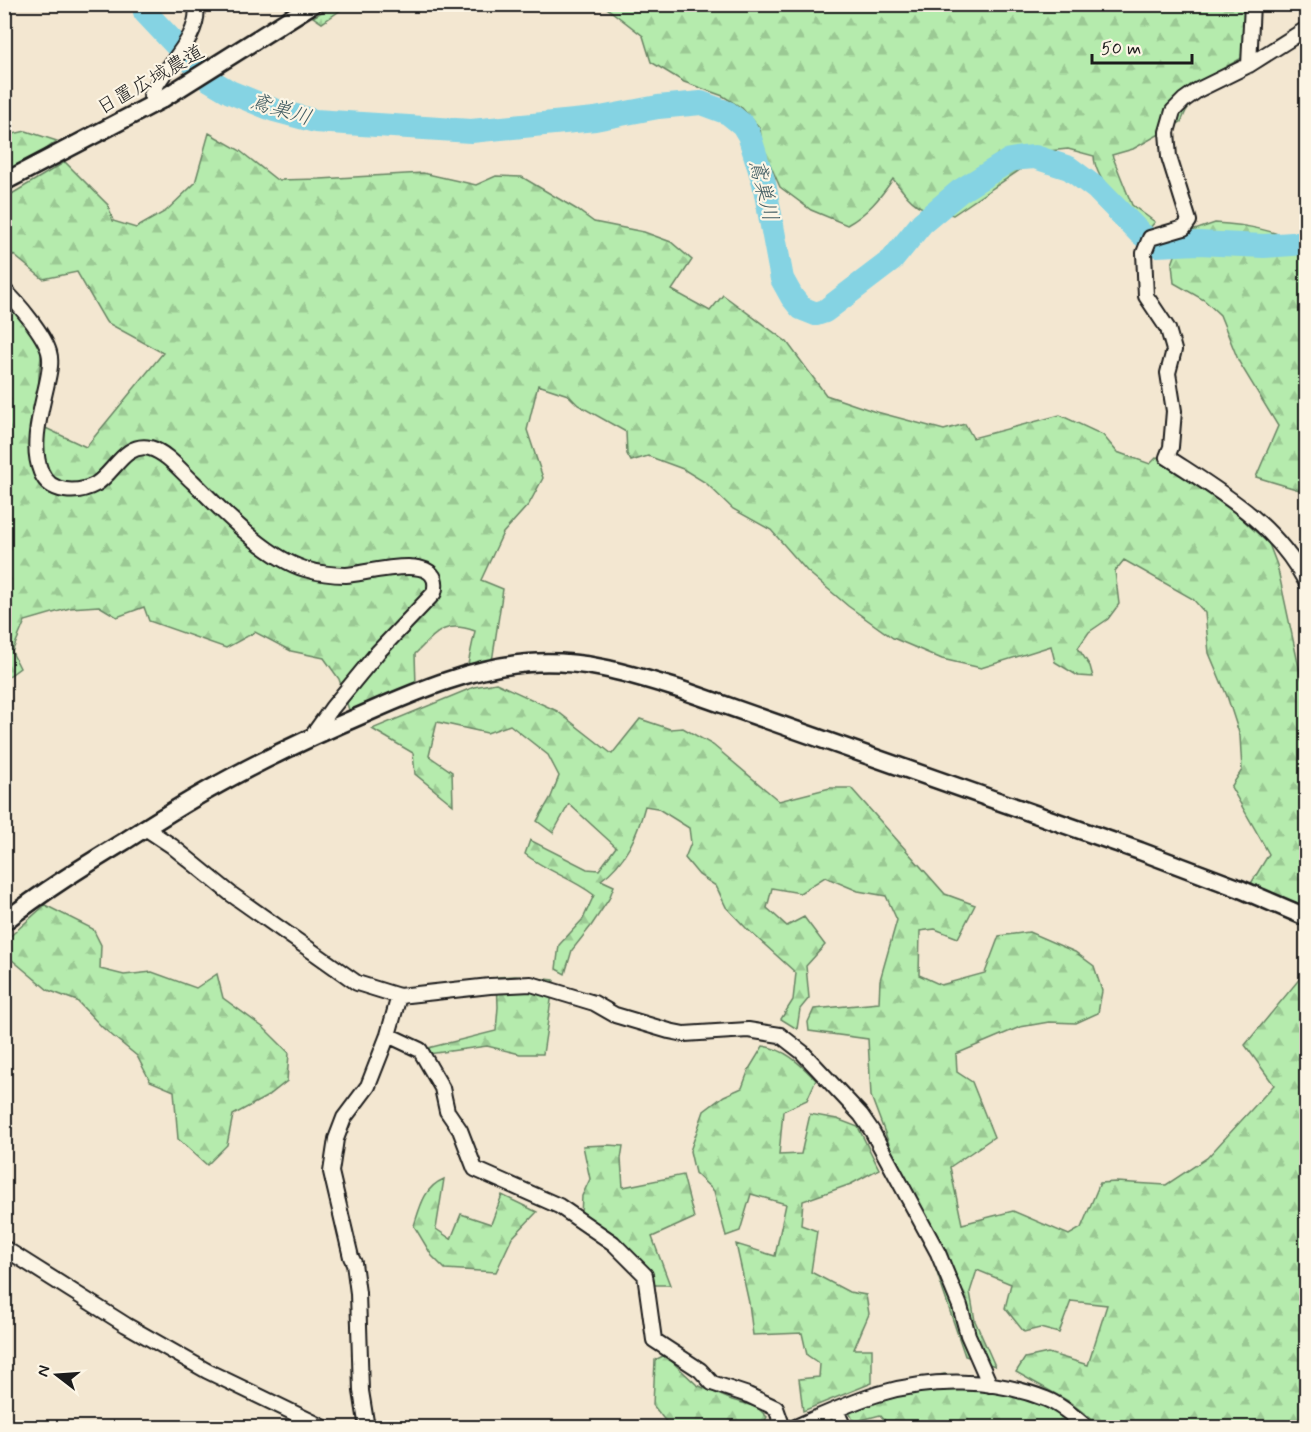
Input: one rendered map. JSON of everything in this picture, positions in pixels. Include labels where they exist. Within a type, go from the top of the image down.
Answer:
[{"type":"street","points":[[159,101],[151,95],[191,33],[198,15],[196,4]]},
{"type":"street","name":"日置広域農道","points":[[4,182],[159,101],[313,4]]},
{"type":"street","points":[[1249,65],[1252,4]]},
{"type":"street","points":[[1306,29],[1249,65],[1198,90],[1173,111],[1167,132],[1169,157],[1189,221],[1184,228],[1150,238],[1144,253],[1146,296],[1168,329],[1174,350],[1168,373],[1174,411],[1171,447],[1167,457],[1244,507],[1270,531],[1294,560],[1306,582]]},
{"type":"street","points":[[4,290],[30,320],[49,351],[51,363],[37,430],[41,472],[49,484],[64,491],[85,489],[104,478],[134,448],[144,447],[155,450],[168,458],[237,523],[292,565],[330,574],[355,574],[408,567],[422,569],[432,574],[436,583],[434,592],[378,652],[312,736]]},
{"type":"street","points":[[4,922],[27,904],[209,789],[312,736],[424,689],[481,672],[527,663],[573,663],[613,669],[679,689],[1140,850],[1306,917]]},
{"type":"street","points":[[145,828],[172,846],[231,894],[357,983],[399,996],[531,984],[594,1003],[615,1015],[669,1032],[684,1034],[748,1030],[780,1035],[802,1052],[861,1115],[872,1131],[938,1252],[960,1306],[968,1335],[990,1385]]},
{"type":"street","points":[[367,1428],[361,1391],[358,1293],[354,1263],[331,1172],[336,1139],[344,1118],[368,1086],[388,1035],[399,996]]},
{"type":"street","points":[[388,1035],[420,1050],[442,1088],[447,1111],[460,1130],[475,1169],[559,1206],[613,1243],[645,1275],[654,1340],[700,1370],[712,1383],[748,1395],[776,1408],[783,1428]]},
{"type":"street","points":[[4,1248],[126,1325],[207,1371],[325,1428]]},
{"type":"street","points":[[793,1428],[878,1394],[909,1386],[937,1383],[1012,1388],[1047,1399],[1088,1428]]},
{"type":"street","points":[[836,1410],[844,1428]]},
{"type":"green space","points":[[334,5],[348,5],[322,23],[313,17]]},
{"type":"green space","points":[[603,5],[1260,5],[1254,51],[1210,76],[1181,122],[1133,149],[1112,155],[1132,205],[1155,222],[1148,230],[1107,186],[1100,176],[1094,156],[1068,149],[1048,151],[953,215],[918,206],[893,179],[873,205],[847,225],[811,210],[780,187],[762,146],[760,128],[742,108],[723,96],[684,82],[651,62],[643,36]]},
{"type":"green space","points":[[26,131],[57,141],[5,179],[4,136]]},
{"type":"green space","points":[[209,133],[239,150],[277,180],[423,173],[476,185],[496,176],[522,177],[594,222],[644,232],[671,242],[692,260],[672,290],[710,311],[723,295],[787,342],[826,395],[873,411],[944,430],[965,424],[973,438],[1060,415],[1103,435],[1117,452],[1150,464],[1157,457],[1229,507],[1269,544],[1277,565],[1301,677],[1306,687],[1306,922],[1247,890],[1269,854],[1231,787],[1242,770],[1240,736],[1227,696],[1209,653],[1205,613],[1193,599],[1124,560],[1115,571],[1119,604],[1108,619],[1089,632],[1078,648],[1090,666],[1093,677],[1078,676],[1055,662],[1051,646],[981,668],[942,659],[893,638],[848,606],[807,571],[771,530],[733,509],[706,483],[683,469],[648,456],[631,461],[627,454],[626,432],[578,405],[568,395],[538,385],[527,430],[543,478],[529,504],[503,533],[481,580],[503,589],[491,668],[467,669],[475,631],[456,627],[441,630],[415,654],[416,686],[351,716],[339,679],[324,658],[291,651],[255,632],[226,648],[149,621],[144,607],[117,617],[99,606],[70,608],[25,621],[12,652],[20,668],[5,679],[4,293],[44,328],[37,424],[86,447],[163,353],[106,322],[77,272],[43,279],[5,248],[5,198],[65,162],[108,205],[113,221],[136,228],[166,211],[195,183]]},
{"type":"green space","points":[[1215,223],[1262,229],[1306,244],[1306,492],[1256,477],[1278,426],[1239,362],[1220,315],[1204,300],[1174,283],[1172,264],[1183,234]]},
{"type":"green space","points":[[496,683],[557,711],[612,754],[640,719],[670,729],[683,728],[713,745],[779,801],[830,788],[851,788],[945,894],[975,905],[958,938],[935,929],[920,931],[919,975],[941,985],[985,973],[999,936],[1029,932],[1075,952],[1094,966],[1102,991],[1098,1013],[1076,1023],[1049,1022],[1020,1027],[956,1054],[957,1072],[972,1082],[994,1137],[950,1167],[962,1224],[1013,1211],[1069,1235],[1081,1228],[1100,1183],[1166,1185],[1207,1158],[1274,1085],[1245,1045],[1306,971],[1306,1427],[1102,1427],[1068,1401],[1016,1372],[1025,1358],[1048,1353],[1088,1365],[1107,1305],[1071,1301],[1059,1333],[1040,1328],[1024,1332],[1005,1308],[1011,1284],[977,1270],[970,1292],[975,1321],[995,1366],[965,1356],[931,1255],[871,1096],[868,1039],[809,1031],[808,1022],[814,1009],[879,1003],[880,980],[897,920],[886,896],[858,891],[825,877],[800,893],[772,888],[767,908],[787,926],[804,917],[825,945],[806,966],[809,998],[800,1009],[797,1029],[781,1019],[793,1000],[796,973],[746,928],[726,907],[716,886],[699,875],[685,858],[691,843],[689,828],[657,808],[645,806],[638,828],[624,857],[601,880],[614,886],[609,899],[572,950],[565,974],[556,969],[559,945],[583,919],[594,895],[525,854],[530,840],[587,869],[599,870],[616,847],[569,804],[553,833],[537,821],[551,797],[559,776],[548,755],[510,725],[487,733],[437,722],[429,756],[452,772],[453,805],[415,774],[413,753],[372,729],[474,687]]},
{"type":"green space","points":[[45,905],[93,929],[101,945],[100,969],[124,975],[152,972],[196,988],[217,974],[223,998],[264,1028],[289,1053],[287,1081],[268,1096],[233,1115],[227,1145],[207,1165],[178,1139],[174,1091],[150,1081],[137,1056],[103,1028],[77,1001],[48,990],[5,954],[5,941]]},
{"type":"green space","points":[[515,976],[554,980],[543,1054],[520,1054],[487,1046],[428,1054],[420,1050],[496,1031],[497,977]]},
{"type":"green space","points":[[763,1046],[786,1054],[816,1080],[807,1100],[783,1111],[779,1155],[801,1154],[810,1114],[837,1119],[858,1127],[879,1169],[851,1184],[803,1201],[801,1225],[817,1231],[811,1272],[849,1292],[866,1295],[869,1314],[854,1349],[872,1349],[872,1383],[803,1411],[799,1379],[819,1377],[820,1364],[807,1355],[802,1333],[753,1335],[749,1303],[736,1244],[775,1256],[786,1204],[751,1194],[740,1231],[726,1236],[714,1191],[695,1173],[690,1151],[704,1111],[724,1096],[742,1088],[749,1069]]},
{"type":"green space","points":[[583,1146],[623,1146],[621,1159],[623,1187],[683,1175],[694,1218],[652,1237],[670,1285],[646,1285],[581,1215],[582,1196],[590,1179]]},
{"type":"green space","points":[[444,1179],[436,1229],[451,1239],[461,1214],[491,1224],[502,1195],[537,1212],[512,1238],[496,1272],[445,1269],[432,1256],[414,1226],[427,1192]]},
{"type":"green space","points":[[665,1355],[697,1385],[732,1400],[757,1407],[767,1417],[762,1427],[670,1427],[653,1405],[655,1360]]},
{"type":"green space","points":[[944,1374],[1005,1381],[1080,1427],[902,1427],[890,1426],[880,1415],[854,1422],[849,1412],[900,1383]]},
{"type":"waterway","name":"鳶巣川","points":[[144,4],[145,12],[208,79],[230,92],[274,110],[315,121],[471,131],[595,119],[658,107],[701,103],[728,113],[743,125],[749,135],[764,183],[782,279],[801,308],[816,314],[825,311],[892,260],[922,223],[960,191],[1010,160],[1022,158],[1035,157],[1069,168],[1097,189],[1140,233],[1156,245],[1198,243],[1264,246],[1306,243]]}]
